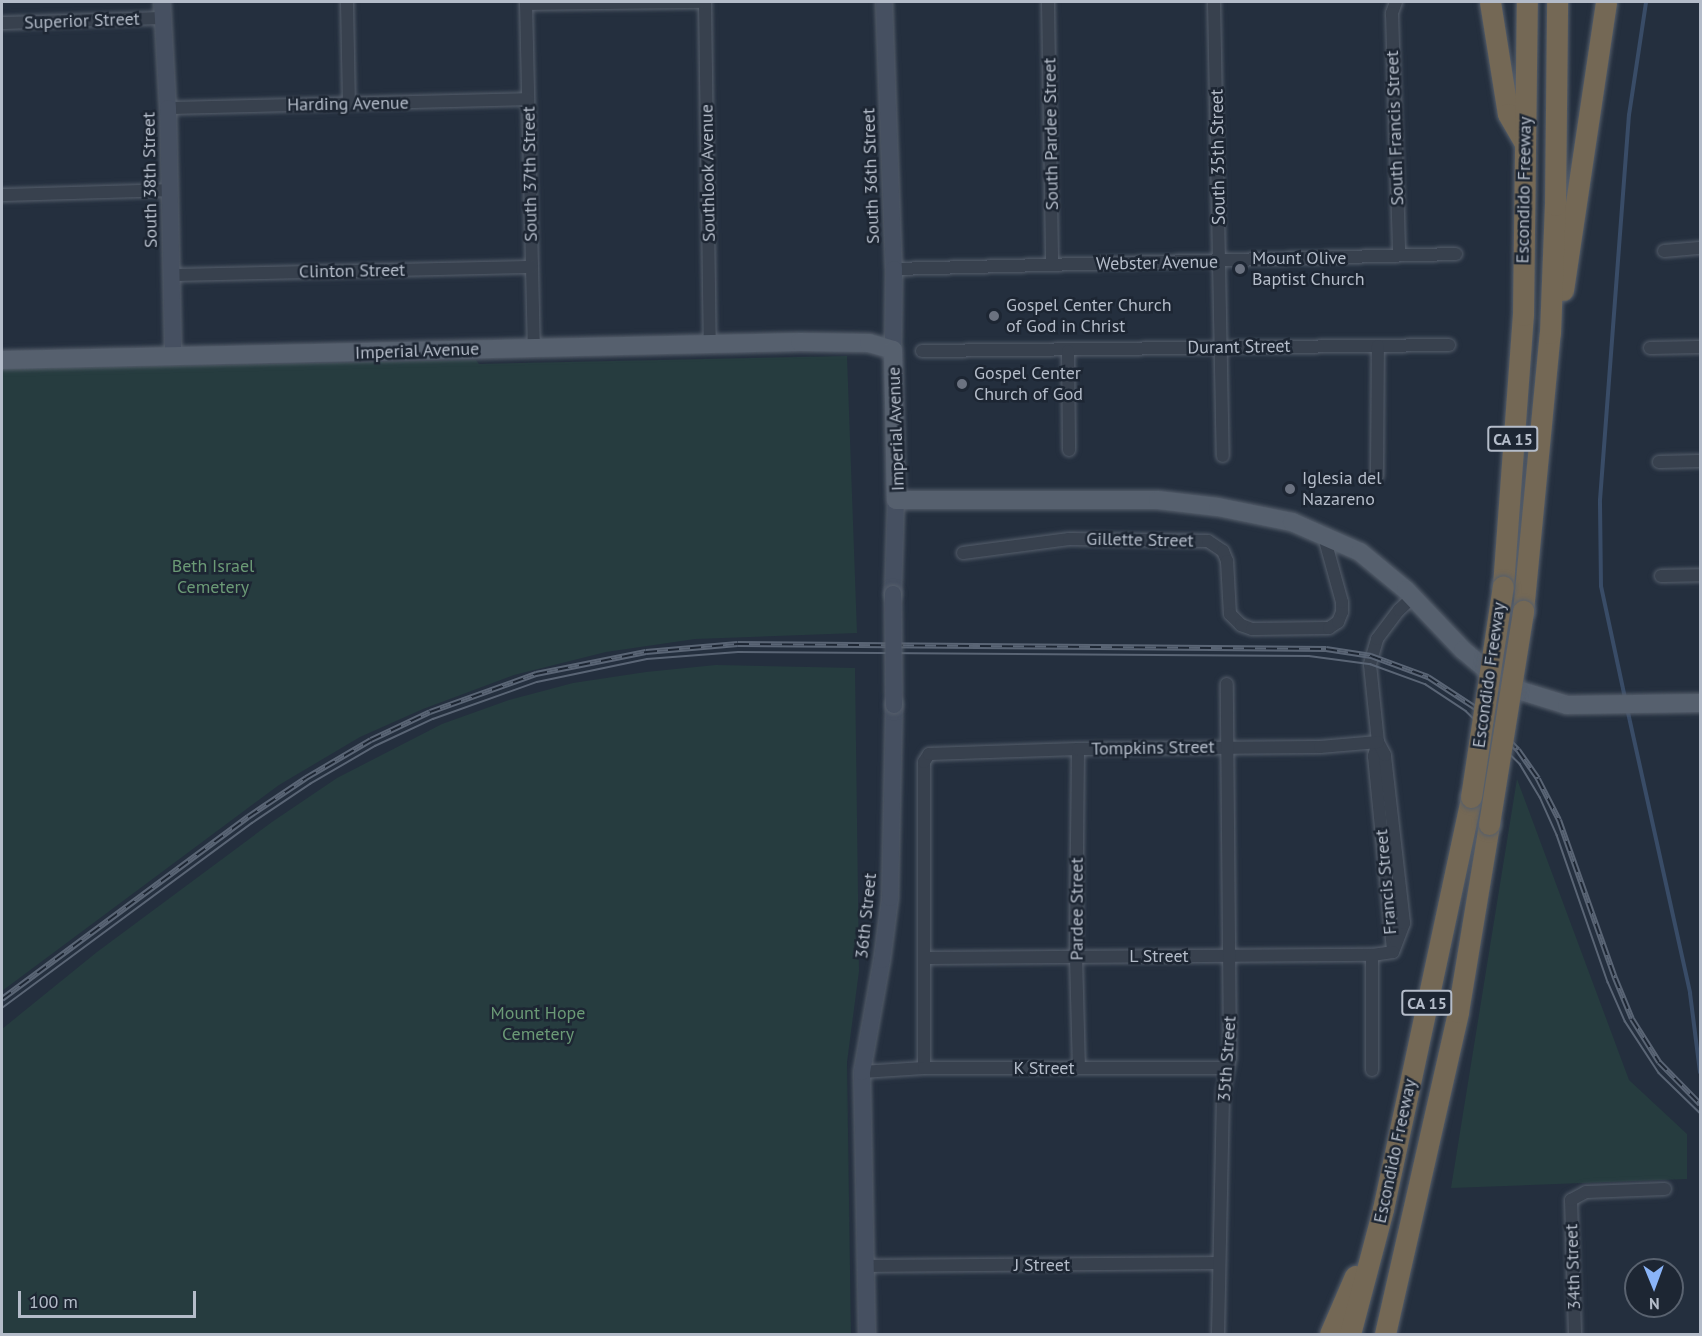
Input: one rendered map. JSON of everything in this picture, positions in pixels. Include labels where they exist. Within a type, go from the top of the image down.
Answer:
[{"type":"highway","points":[[1490,2],[1508,114],[1525,143]]},
{"type":"highway","name":"Escondido Freeway","points":[[1350,1335],[1383,1209],[1471,797],[1503,586],[1522,315],[1527,2]]},
{"type":"highway","name":"Escondido Freeway","points":[[1386,1333],[1458,1012],[1523,610],[1550,333],[1555,205],[1557,2]]},
{"type":"highway","points":[[1550,333],[1564,286],[1606,2]]},
{"type":"highway","points":[[1330,1335],[1383,1209]]},
{"type":"main road","name":"South 36th Street","points":[[884,2],[894,269],[893,350]]},
{"type":"main road","name":"South 38th Street","points":[[163,10],[168,108],[173,357]]},
{"type":"main road","name":"Imperial Avenue","points":[[2,360],[851,342],[893,350],[896,500],[1158,500],[1218,507],[1293,522],[1323,533],[1360,552],[1389,574],[1463,650],[1495,677],[1515,689],[1567,705],[1701,703]]},
{"type":"main road","name":"36th Street","points":[[867,1335],[862,1072],[890,898],[896,500]]},
{"type":"street","points":[[346,2],[349,103]]},
{"type":"street","points":[[526,3],[703,2]]},
{"type":"street","name":"Southlook Avenue","points":[[703,2],[710,345]]},
{"type":"street","name":"South Pardee Street","points":[[1048,2],[1052,266]]},
{"type":"street","name":"South 35th Street","points":[[1214,2],[1221,262],[1223,456]]},
{"type":"street","name":"South Francis Street","points":[[1395,2],[1392,13],[1399,255]]},
{"type":"street","name":"South 37th Street","points":[[526,3],[534,347]]},
{"type":"street","name":"Superior Street","points":[[2,23],[163,10]]},
{"type":"street","name":"Harding Avenue","points":[[168,108],[528,99]]},
{"type":"street","points":[[2,195],[168,190]]},
{"type":"street","points":[[1664,251],[1701,248]]},
{"type":"street","name":"Webster Avenue","points":[[894,269],[1456,254]]},
{"type":"street","name":"Clinton Street","points":[[171,275],[532,267]]},
{"type":"street","name":"Durant Street","points":[[922,351],[1449,345]]},
{"type":"street","points":[[1377,476],[1378,346]]},
{"type":"street","points":[[1650,348],[1701,347]]},
{"type":"street","points":[[1068,351],[1069,450]]},
{"type":"street","points":[[1659,462],[1701,461]]},
{"type":"street","name":"Gillette Street","points":[[963,553],[1069,539],[1208,541],[1223,551],[1227,561],[1230,615],[1241,625],[1252,629],[1329,628],[1338,622],[1342,612],[1342,602],[1323,533]]},
{"type":"street","points":[[1661,576],[1701,575]]},
{"type":"street","name":"Francis Street","points":[[1393,952],[1404,923],[1385,755],[1378,742],[1371,656],[1377,639],[1399,610],[1413,597]]},
{"type":"street","name":"35th Street","points":[[1218,1335],[1223,1093],[1230,1058],[1227,684]]},
{"type":"street","name":"Tompkins Street","points":[[924,958],[924,762],[929,754],[1078,749],[1320,747],[1378,742]]},
{"type":"street","name":"Pardee Street","points":[[1078,749],[1076,956],[1079,1068]]},
{"type":"street","name":"L Street","points":[[924,958],[1230,957],[1372,955],[1393,952]]},
{"type":"street","name":"Francis Street","points":[[1372,955],[1372,1070]]},
{"type":"street","points":[[924,958],[924,1068]]},
{"type":"street","name":"K Street","points":[[862,1072],[924,1068],[1227,1068]]},
{"type":"street","name":"34th Street","points":[[1575,1335],[1570,1200],[1586,1192],[1665,1189]]},
{"type":"street","name":"J Street","points":[[866,1266],[1218,1263]]},
{"type":"green space","name":"Beth Israel Cemetery","points":[[847,356],[857,633],[695,639],[606,652],[514,675],[423,709],[360,737],[279,785],[2,991],[2,369],[476,360],[479,364]]},
{"type":"green space","name":"Mount Hope Cemetery","points":[[716,665],[855,668],[859,971],[847,1062],[851,1334],[2,1334],[2,1029],[97,952],[272,822],[337,778],[442,724],[509,700],[573,683]]},
{"type":"green space","points":[[1517,779],[1629,1080],[1687,1134],[1687,1179],[1451,1188]]},
{"type":"waterway","points":[[1625,698],[1601,586],[1600,500],[1629,115],[1646,2]]},
{"type":"waterway","points":[[1627,708],[1690,993],[1700,1072]]},
{"type":"tram line","points":[[2,1008],[252,823],[310,784],[375,746],[433,719],[537,682],[647,659],[738,652],[1309,656],[1370,664],[1425,684],[1466,711],[1520,764],[1540,797],[1557,835],[1608,982],[1625,1021],[1659,1073],[1700,1113]]},
{"type":"railway","points":[[2,999],[248,817],[306,778],[371,740],[430,712],[536,674],[646,652],[738,644],[1326,649],[1371,656],[1428,677],[1477,709],[1518,750],[1538,779],[1559,820],[1615,978],[1632,1019],[1659,1062],[1700,1104]]},
{"type":"place","name":"Mount Olive Baptist Church","points":[[1240,269]]},
{"type":"place","name":"Gospel Center Church of God in Christ","points":[[994,316]]},
{"type":"place","name":"Gospel Center Church of God","points":[[962,384]]},
{"type":"place","name":"Iglesia del Nazareno","points":[[1290,489]]}]
